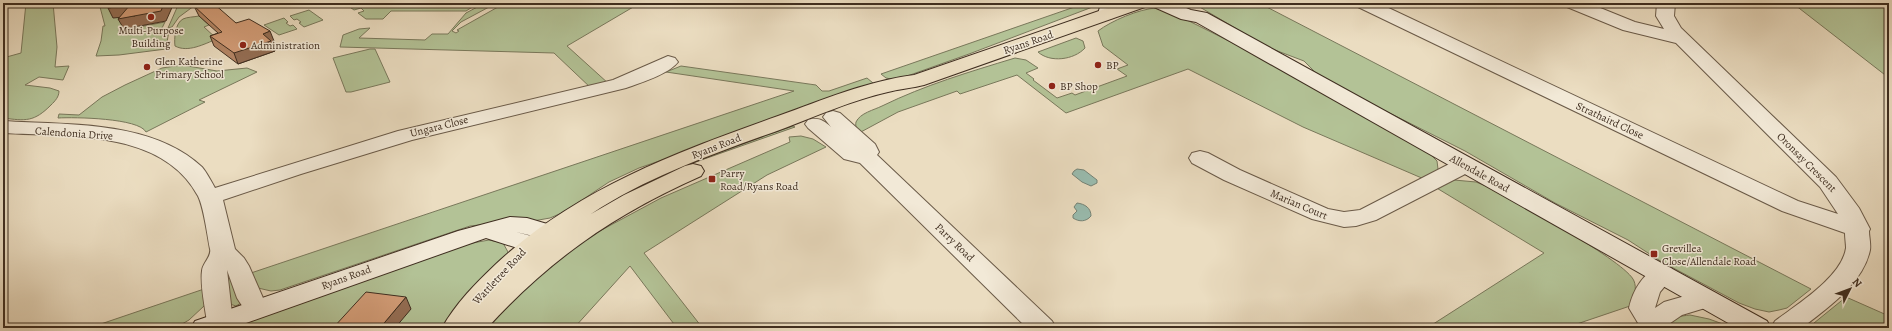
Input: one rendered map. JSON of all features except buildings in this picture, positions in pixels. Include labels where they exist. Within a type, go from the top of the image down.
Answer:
[{"type":"main road","name":"Ryans Road","points":[[549,241],[594,221],[657,186],[819,116],[896,94],[917,81],[1108,8],[1139,3]]},
{"type":"main road","name":"Wattletree Road","points":[[455,328],[488,287],[549,241]]},
{"type":"main road","name":"Wattletree Road","points":[[471,328],[549,241]]},
{"type":"street","name":"Allendale Road","points":[[1160,3],[1187,15],[1201,17]]},
{"type":"street","name":"Allendale Road","points":[[1184,3],[1194,9],[1201,17],[1758,328]]},
{"type":"street","name":"Strathaird Close","points":[[1364,3],[1790,206],[1858,230]]},
{"type":"street","points":[[1574,3],[1629,26],[1681,39]]},
{"type":"street","name":"Oronsay Crescent","points":[[1666,3],[1665,16],[1674,31],[1828,182],[1850,210],[1858,230],[1860,245],[1859,253],[1852,270],[1842,281],[1784,328]]},
{"type":"street","name":"Ungara Close","points":[[210,197],[293,169],[405,135],[470,118],[611,86],[643,76],[668,62]]},
{"type":"street","name":"Parry Road","points":[[819,116],[852,154],[866,156],[1043,328]]},
{"type":"street","name":"Calendonia Drive","points":[[3,127],[92,132],[119,136],[145,143],[171,155],[192,170],[201,181],[210,197],[223,251],[237,266],[251,302],[257,309]]},
{"type":"street","name":"Marian Court","points":[[1200,158],[1232,175],[1320,214],[1330,218],[1351,220],[1368,215],[1465,165]]},
{"type":"street","name":"Ryans Road","points":[[212,325],[440,244],[488,230],[498,235],[549,241]]},
{"type":"street","points":[[212,325],[214,270],[223,251]]},
{"type":"street","points":[[1662,274],[1651,285],[1643,300],[1644,313],[1653,325],[1673,308],[1706,299]]},
{"type":"shaded area","points":[[26,3],[53,3],[57,47],[55,67],[69,66],[63,80],[39,77],[25,85],[50,88],[59,91],[56,99],[40,115],[24,120],[3,118],[3,58],[21,53]]},
{"type":"shaded area","points":[[99,3],[125,3],[130,16],[118,31],[165,22],[160,32],[169,30],[166,49],[119,55],[96,56],[101,41],[103,26],[105,26]]},
{"type":"shaded area","points":[[179,3],[198,3],[179,17],[172,27],[168,28]]},
{"type":"shaded area","points":[[344,3],[479,3],[466,11],[391,11],[383,19],[366,19],[358,13],[364,11],[361,8],[354,10]]},
{"type":"shaded area","points":[[505,3],[640,3],[567,46],[609,84],[592,89],[554,53],[340,47],[343,35],[359,29],[370,28],[359,38],[425,40],[432,34],[448,34],[466,13],[481,5],[489,7],[461,22],[452,31],[456,33],[459,31],[457,30]]},
{"type":"shaded area","points":[[1086,3],[1103,3],[896,80],[886,78],[881,74]]},
{"type":"shaded area","points":[[1193,3],[1259,3],[1811,289],[1787,308],[1769,312],[1739,303],[1662,262],[1628,240],[1555,203],[1465,151],[1321,78],[1304,61],[1267,47]]},
{"type":"shaded area","points":[[1792,3],[1889,3],[1889,78],[1795,5]]},
{"type":"shaded area","points":[[1156,8],[1165,9],[1247,50],[1426,150],[1437,161],[1438,169],[1435,173],[1424,179],[1303,127],[1188,69],[1066,113],[1017,75],[960,94],[957,91],[898,112],[859,133],[856,128],[856,122],[861,116],[898,98],[947,79],[1015,58],[1026,60],[1038,68],[1026,73],[1057,98],[1072,93],[1075,95],[1127,76],[1117,69],[1128,65],[1103,46],[1098,31],[1110,23],[1126,16]]},
{"type":"shaded area","points":[[309,10],[323,20],[304,27],[299,23],[301,22],[297,19],[294,20],[290,16]]},
{"type":"shaded area","points":[[199,16],[209,25],[204,27],[217,39],[185,49],[175,46],[176,31],[180,21],[186,18]]},
{"type":"shaded area","points":[[284,18],[288,22],[286,23],[290,26],[293,25],[297,29],[279,35],[264,25]]},
{"type":"shaded area","points":[[1076,38],[1083,41],[1085,48],[1075,55],[1062,59],[1055,59],[1049,58],[1038,52]]},
{"type":"shaded area","points":[[375,49],[390,82],[346,92],[333,58]]},
{"type":"shaded area","points":[[182,65],[217,71],[247,68],[257,72],[199,100],[205,102],[146,132],[141,127],[119,121],[91,118],[58,118],[59,114],[79,115],[102,97],[125,85],[162,68]]},
{"type":"shaded area","points":[[681,66],[816,85],[822,91],[829,91],[867,78],[873,83],[871,88],[639,168],[609,182],[564,212],[550,218],[533,221],[470,226],[280,290],[271,291],[258,288],[248,274],[794,91],[666,72]]},
{"type":"shaded area","points":[[793,126],[795,127],[673,170],[675,167]]},
{"type":"shaded area","points":[[801,136],[813,139],[826,147],[767,175],[644,253],[701,326],[694,328],[677,328],[630,266],[574,328],[488,328],[531,281],[583,240],[661,198],[790,142],[789,137]]},
{"type":"shaded area","points":[[1077,169],[1084,170],[1097,180],[1097,183],[1091,186],[1082,182],[1072,174]]},
{"type":"shaded area","points":[[1454,180],[1476,182],[1493,189],[1570,233],[1612,260],[1627,272],[1634,281],[1635,290],[1633,305],[1565,328],[1427,328],[1544,253],[1435,187]]},
{"type":"shaded area","points":[[1077,203],[1085,205],[1089,209],[1091,216],[1089,218],[1082,221],[1073,218],[1073,215],[1077,211],[1074,207]]},
{"type":"shaded area","points":[[489,240],[503,243],[508,252],[506,258],[447,328],[232,328],[467,244]]},
{"type":"shaded area","points":[[226,271],[229,271],[241,303],[236,306],[230,304]]},
{"type":"shaded area","points":[[207,288],[207,301],[204,306],[189,320],[175,328],[89,328]]},
{"type":"shaded area","points":[[1846,297],[1889,316],[1889,328],[1811,328],[1814,323]]},
{"type":"shaded area","points":[[1690,315],[1709,319],[1734,328],[1670,328],[1670,324],[1674,319]]},
{"type":"place","name":"Multi-Purpose Building","points":[[151,17]]},
{"type":"place","name":"Administration","points":[[243,45]]},
{"type":"place","name":"BP","points":[[1098,65]]},
{"type":"place","name":"Glen Katherine Primary School","points":[[147,67]]},
{"type":"place","name":"BP Shop","points":[[1052,86]]},
{"type":"place","name":"Parry Road/Ryans Road","points":[[712,179]]},
{"type":"place","name":"Grevillea Close/Allendale Road","points":[[1654,254]]}]
